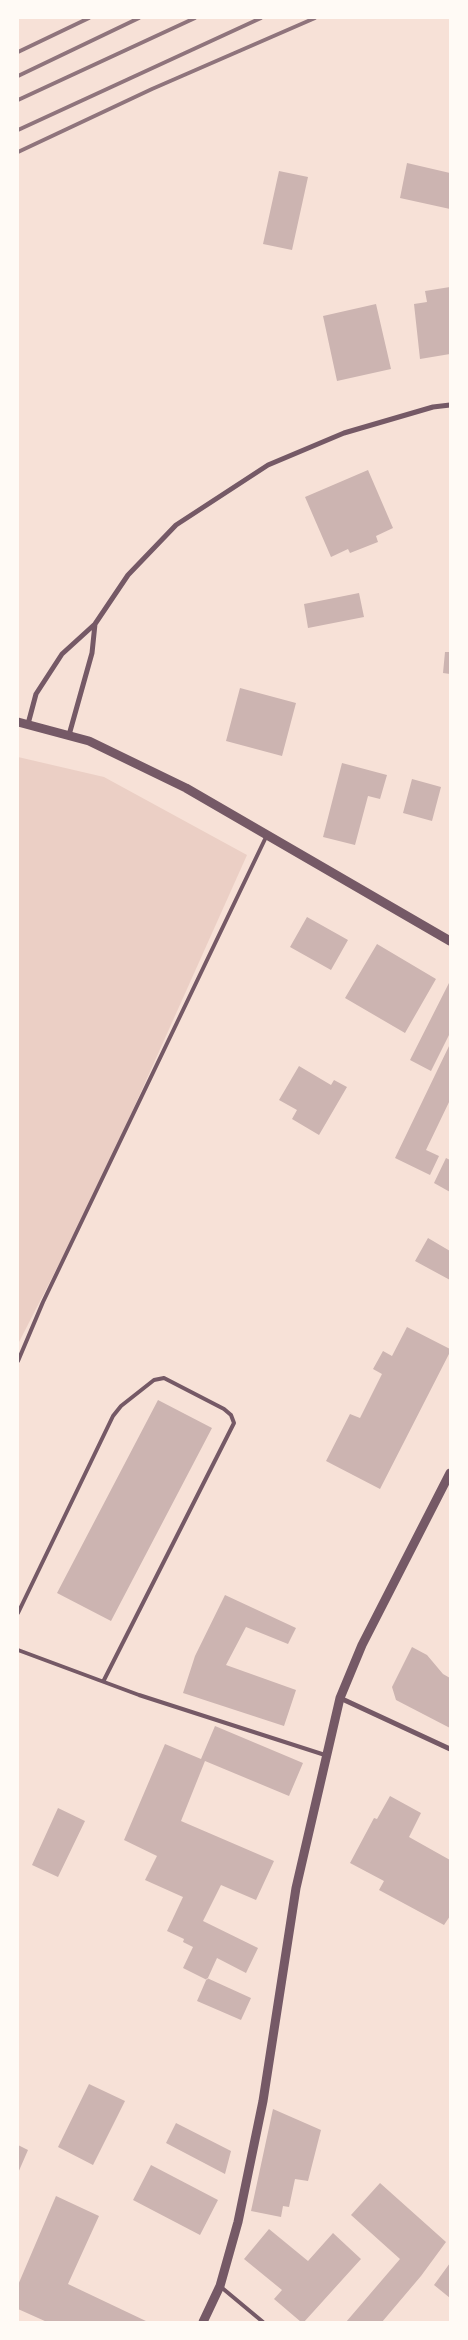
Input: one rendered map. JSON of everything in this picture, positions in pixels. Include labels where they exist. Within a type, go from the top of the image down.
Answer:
[{"type":"street","points":[[28,724],[36,694],[62,654],[95,624],[128,575],[176,525],[268,465],[344,433],[432,407],[450,406]]},
{"type":"street","points":[[69,735],[92,652],[95,624]]},
{"type":"street","points":[[18,722],[89,741],[186,788],[450,941]]},
{"type":"street","points":[[203,2322],[220,2286],[238,2222],[263,2101],[296,1888],[340,1698],[362,1645],[450,1473]]},
{"type":"street","points":[[340,1698],[450,1749]]},
{"type":"lane","points":[[18,1361],[43,1302],[267,835]]},
{"type":"lane","points":[[18,1613],[113,1416],[121,1406],[154,1380],[164,1378],[224,1409],[231,1415],[234,1423],[104,1680]]},
{"type":"lane","points":[[18,1650],[104,1680],[138,1695],[326,1756]]},
{"type":"lane","points":[[220,2286],[263,2322]]},
{"type":"shaded area","points":[[18,757],[104,777],[247,855],[97,1190],[18,1344]]},
{"type":"building","points":[[407,163],[450,173],[450,209],[400,198]]},
{"type":"building","points":[[279,171],[308,177],[292,250],[263,244]]},
{"type":"building","points":[[450,287],[450,354],[420,359],[414,304],[427,302],[425,291]]},
{"type":"building","points":[[376,304],[391,369],[337,381],[323,316]]},
{"type":"building","points":[[368,470],[393,528],[376,536],[378,542],[350,553],[348,549],[331,557],[305,497]]},
{"type":"building","points":[[359,593],[364,617],[308,628],[304,604]]},
{"type":"building","points":[[445,652],[450,652],[450,674],[443,673]]},
{"type":"building","points":[[240,688],[296,703],[282,756],[226,741]]},
{"type":"building","points":[[342,763],[387,775],[380,799],[368,796],[355,845],[323,837]]},
{"type":"building","points":[[412,779],[441,787],[432,821],[403,813]]},
{"type":"building","points":[[307,917],[348,940],[331,970],[290,947]]},
{"type":"building","points":[[377,944],[436,979],[405,1033],[345,998]]},
{"type":"building","points":[[450,981],[450,1033],[431,1071],[410,1060]]},
{"type":"building","points":[[450,1044],[450,1100],[426,1150],[439,1156],[430,1175],[395,1158]]},
{"type":"building","points":[[299,1066],[331,1085],[334,1080],[347,1087],[319,1135],[292,1119],[297,1110],[279,1100]]},
{"type":"building","points":[[446,1158],[450,1160],[450,1192],[434,1183]]},
{"type":"building","points":[[428,1238],[450,1251],[450,1280],[415,1261]]},
{"type":"building","points":[[407,1327],[450,1349],[450,1352],[380,1489],[326,1461],[350,1414],[360,1418],[382,1374],[373,1369],[383,1351],[392,1356]]},
{"type":"building","points":[[158,1400],[212,1428],[111,1621],[57,1593]]},
{"type":"building","points":[[225,1595],[296,1628],[288,1644],[246,1627],[226,1665],[296,1690],[284,1726],[183,1693],[195,1656]]},
{"type":"building","points":[[412,1647],[427,1655],[443,1674],[450,1678],[450,1728],[396,1700],[392,1687]]},
{"type":"building","points":[[215,1726],[303,1763],[289,1796],[205,1761],[181,1821],[274,1861],[256,1900],[221,1885],[203,1921],[258,1948],[246,1973],[217,1958],[207,1980],[183,1968],[193,1947],[183,1942],[184,1939],[167,1931],[183,1897],[145,1880],[157,1856],[124,1840],[165,1744],[201,1759]]},
{"type":"building","points":[[390,1796],[421,1813],[409,1837],[450,1860],[450,1916],[444,1925],[379,1890],[384,1881],[350,1863],[374,1818],[377,1819]]},
{"type":"building","points":[[58,1808],[85,1821],[58,1877],[32,1865]]},
{"type":"building","points":[[207,1978],[251,1998],[241,2020],[197,2001]]},
{"type":"building","points":[[89,2084],[125,2101],[93,2165],[58,2147]]},
{"type":"building","points":[[273,2109],[321,2130],[308,2181],[295,2179],[289,2207],[283,2206],[281,2217],[251,2211]]},
{"type":"building","points":[[176,2123],[231,2151],[225,2174],[166,2143]]},
{"type":"building","points":[[18,2145],[28,2150],[18,2173]]},
{"type":"building","points":[[151,2165],[218,2200],[200,2235],[133,2200]]},
{"type":"building","points":[[380,2183],[446,2242],[421,2276],[382,2322],[346,2322],[400,2259],[351,2215]]},
{"type":"building","points":[[56,2196],[99,2216],[68,2284],[148,2322],[47,2322],[18,2309],[18,2285]]},
{"type":"building","points":[[269,2229],[308,2261],[333,2233],[361,2259],[304,2322],[301,2322],[274,2299],[282,2290],[244,2259]]},
{"type":"building","points":[[450,2263],[450,2298],[434,2285]]},
{"type":"railway","points":[[18,52],[89,18]]},
{"type":"railway","points":[[18,76],[139,18]]},
{"type":"railway","points":[[18,100],[195,18]]},
{"type":"railway","points":[[18,130],[261,18]]},
{"type":"railway","points":[[18,152],[152,89],[315,18]]}]
